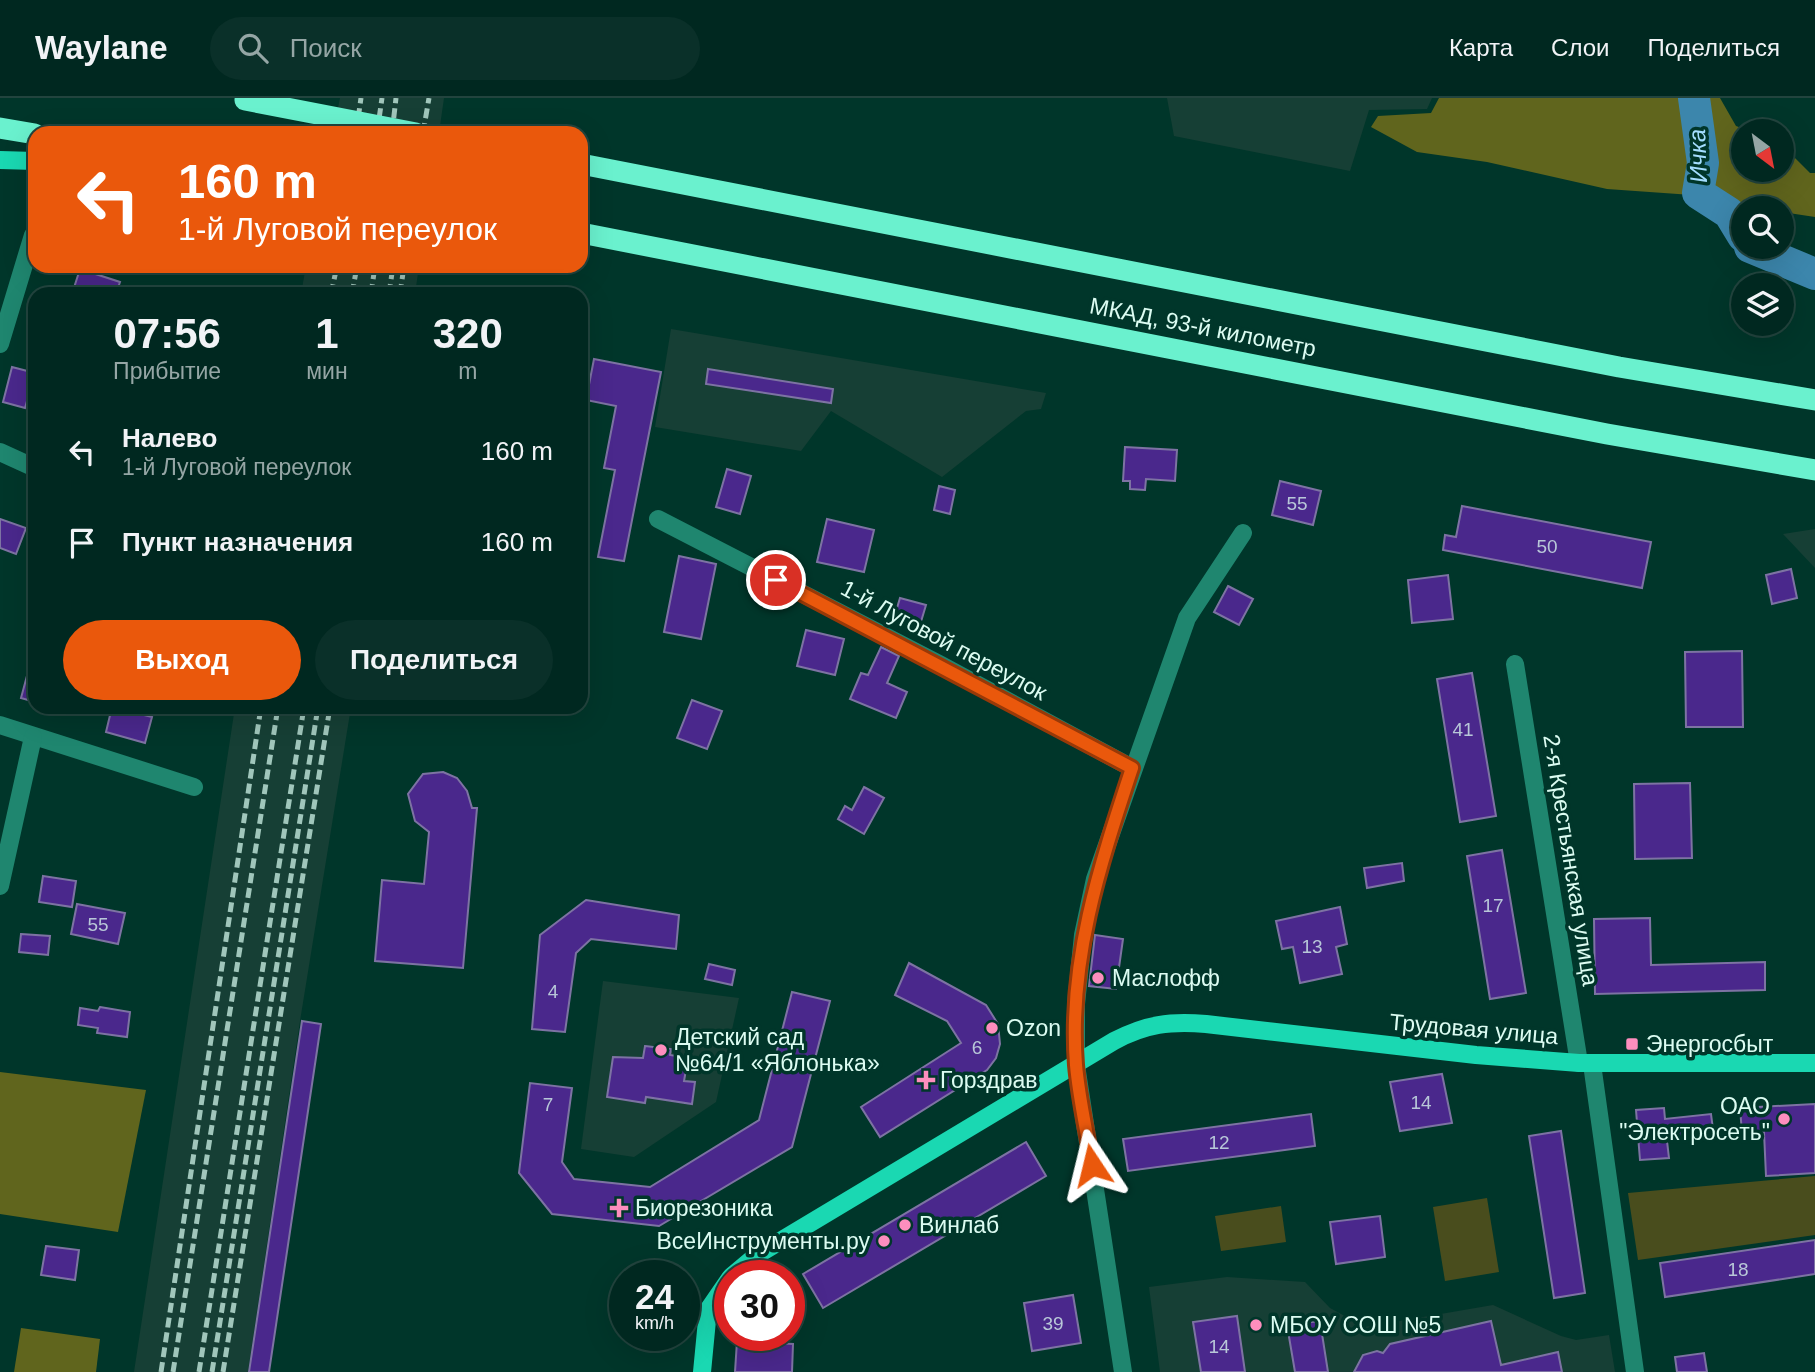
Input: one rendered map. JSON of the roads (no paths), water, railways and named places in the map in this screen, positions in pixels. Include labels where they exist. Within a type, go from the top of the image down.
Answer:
[{"type":"highway","points":[[239,99],[380,126]]},
{"type":"highway","points":[[0,128],[28,133]]},
{"type":"highway","name":"МКАД, 93-й километр","points":[[588,165],[1619,367],[1815,400]]},
{"type":"highway","name":"МКАД, 93-й километр","points":[[588,234],[1607,434],[1815,470]]},
{"type":"main road","points":[[0,160],[28,161]]},
{"type":"main road","name":"Трудовая улица","points":[[751,1260],[1132,1032],[1152,1024],[1186,1022],[1585,1064],[1815,1063]]},
{"type":"main road","name":"Трудовая улица","points":[[702,1372],[708,1310],[714,1301]]},
{"type":"street","points":[[0,344],[28,252]]},
{"type":"street","points":[[0,452],[28,465]]},
{"type":"street","name":"1-й Луговой переулок","points":[[658,519],[1132,768]]},
{"type":"street","points":[[1123,1372],[1076,1065],[1076,1003],[1083,935],[1095,878],[1187,618],[1243,533]]},
{"type":"street","name":"2-я Крестьянская улица","points":[[1515,664],[1585,1064],[1635,1372]]},
{"type":"street","points":[[0,725],[194,787]]},
{"type":"street","points":[[0,886],[33,737]]},
{"type":"waterway","name":"Ичка","points":[[1694,98],[1703,163],[1698,193],[1731,216]]},
{"type":"waterway","name":"Ичка","points":[[1779,259],[1815,274]]},
{"type":"railway","points":[[357,126],[361,98]]},
{"type":"railway","points":[[378,126],[382,98]]},
{"type":"railway","points":[[393,126],[396,98]]},
{"type":"railway","points":[[424,126],[429,98]]},
{"type":"railway","points":[[332,287],[336,273]]},
{"type":"railway","points":[[353,287],[356,273]]},
{"type":"railway","points":[[372,287],[374,273]]},
{"type":"railway","points":[[390,287],[392,273]]},
{"type":"railway","points":[[401,287],[403,273]]},
{"type":"railway","points":[[161,1372],[260,714]]},
{"type":"railway","points":[[173,1372],[277,714]]},
{"type":"railway","points":[[199,1372],[303,714]]},
{"type":"railway","points":[[212,1372],[317,714]]},
{"type":"railway","points":[[223,1372],[329,714]]},
{"type":"place","name":"Маслофф","points":[[1098,978]]},
{"type":"place","name":"Ozon","points":[[992,1028]]},
{"type":"place","name":"Энергосбыт","points":[[1632,1044]]},
{"type":"place","name":"Детский сад №64/1 «Яблонька»","points":[[661,1050]]},
{"type":"place","name":"Горздрав","points":[[926,1080]]},
{"type":"place","name":"ОАО \"Электросеть\"","points":[[1784,1119]]},
{"type":"place","name":"Биорезоника","points":[[619,1208]]},
{"type":"place","name":"Винлаб","points":[[905,1225]]},
{"type":"place","name":"ВсеИнструменты.ру","points":[[884,1241]]},
{"type":"place","name":"МБОУ СОШ №5","points":[[1256,1325]]}]
